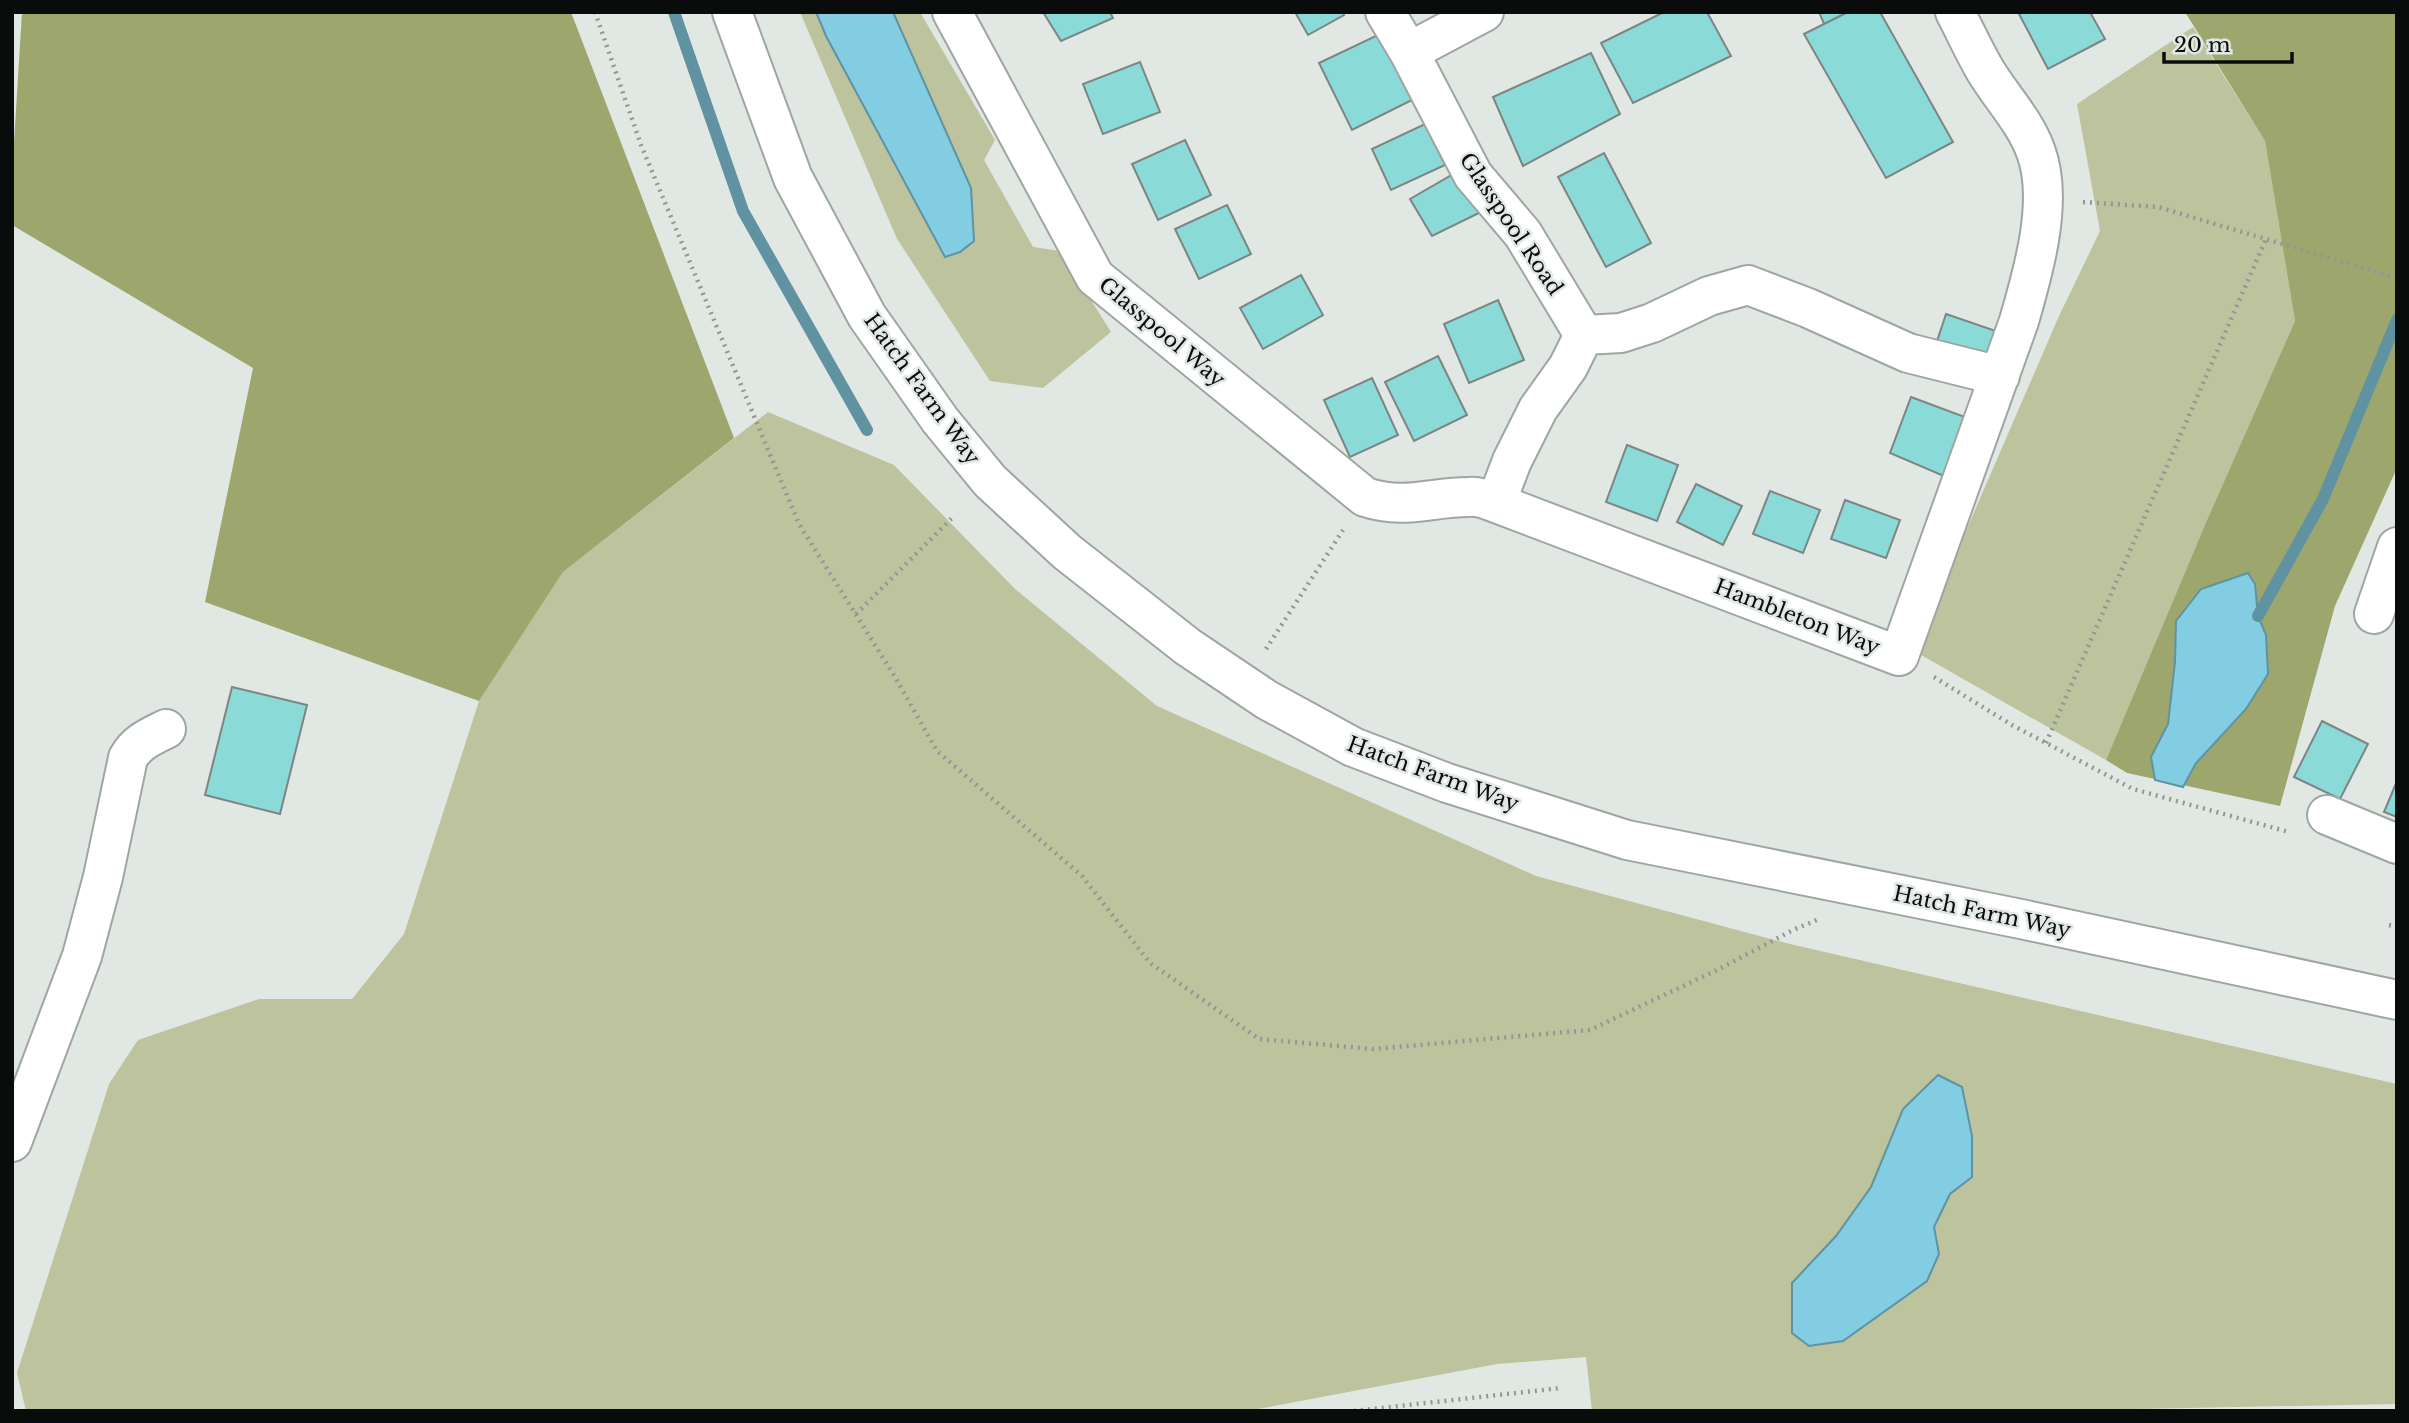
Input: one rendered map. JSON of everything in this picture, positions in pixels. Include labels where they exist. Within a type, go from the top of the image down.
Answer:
[{"type":"street","name":"Hatch Farm Way","points":[[732,12],[793,178],[867,316],[940,420],[990,481],[1028,518],[1101,580],[1241,684],[1353,747],[1447,783],[1627,840],[2397,1000]]},
{"type":"street","name":"Glasspool Way","points":[[952,12],[1095,277],[1364,497]]},
{"type":"street","name":"Glasspool Road","points":[[1385,12],[1409,52],[1473,175],[1523,234],[1584,335]]},
{"type":"street","points":[[1409,52],[1484,12]]},
{"type":"street","name":"Hambleton Way","points":[[1496,503],[1899,656],[2000,376],[2034,268],[2044,199],[2037,153],[2019,118],[1985,70],[1955,12]]},
{"type":"street","points":[[1364,497],[1382,503],[1413,504],[1471,496],[1496,503],[1512,461],[1538,409],[1568,367],[1584,335],[1621,333],[1653,323],[1709,296],[1748,285],[1808,308],[1908,353],[2000,376]]},
{"type":"street","points":[[2374,614],[2397,547]]},
{"type":"street","points":[[12,1142],[82,956],[103,877],[128,758],[134,748],[146,738],[166,729]]},
{"type":"street","points":[[2311,825],[2397,844]]},
{"type":"path","points":[[595,12],[641,145],[799,524],[937,751],[1082,876],[1150,963],[1259,1039],[1373,1049],[1590,1030],[1818,920]]},
{"type":"path","points":[[2044,199],[2158,207],[2397,278]]},
{"type":"path","points":[[2046,743],[2266,239]]},
{"type":"path","points":[[1241,684],[1364,497]]},
{"type":"path","points":[[856,614],[953,517]]},
{"type":"path","points":[[1899,656],[2012,725],[2133,789],[2311,825]]},
{"type":"path","points":[[2389,925],[2397,928]]},
{"type":"path","points":[[1354,1411],[1562,1388]]},
{"type":"green space","points":[[22,12],[571,12],[734,438],[563,572],[479,701],[205,602],[253,368],[12,225],[12,175]]},
{"type":"green space","points":[[800,12],[920,12],[995,140],[984,160],[1033,247],[1060,251],[1111,332],[1043,388],[990,381],[897,239]]},
{"type":"green space","points":[[2185,12],[2397,12],[2397,468],[2335,606],[2280,806],[2127,773],[2106,760],[2207,520],[2295,321],[2265,141]]},
{"type":"green space","points":[[2193,27],[2265,141],[2295,321],[2207,520],[2106,760],[1914,651],[2059,316],[2100,231],[2077,104]]},
{"type":"green space","points":[[768,412],[894,465],[1015,589],[1157,706],[1536,876],[1786,943],[2397,1084],[2397,1404],[2033,1411],[1592,1411],[1586,1357],[1497,1364],[1248,1411],[26,1411],[17,1373],[109,1084],[138,1040],[259,999],[352,999],[404,934],[479,701],[563,572]]},
{"type":"water","points":[[816,12],[893,12],[971,188],[974,241],[960,252],[945,257],[826,36]]},
{"type":"water","points":[[2248,573],[2255,584],[2258,616],[2266,635],[2268,674],[2246,709],[2196,763],[2183,787],[2155,780],[2151,757],[2168,724],[2175,662],[2176,621],[2201,589]]},
{"type":"water","points":[[1938,1075],[1962,1087],[1972,1136],[1972,1177],[1950,1194],[1934,1227],[1939,1254],[1927,1281],[1843,1341],[1809,1346],[1792,1333],[1792,1283],[1836,1236],[1871,1187],[1903,1109]]},
{"type":"building","points":[[1043,12],[1110,12],[1113,18],[1061,41]]},
{"type":"building","points":[[1295,12],[1343,12],[1344,15],[1308,35]]},
{"type":"building","points":[[1664,12],[1707,12],[1731,56],[1633,103],[1601,43]]},
{"type":"building","points":[[1819,12],[1848,12],[1824,24]]},
{"type":"building","points":[[1848,12],[1880,12],[1953,142],[1886,178],[1804,34]]},
{"type":"building","points":[[2018,12],[2090,12],[2105,39],[2048,69]]},
{"type":"building","points":[[1382,33],[1414,99],[1352,130],[1319,63]]},
{"type":"building","points":[[1591,53],[1620,114],[1523,166],[1493,97]]},
{"type":"building","points":[[1140,62],[1160,112],[1103,134],[1083,84]]},
{"type":"building","points":[[1425,124],[1445,165],[1391,190],[1372,149]]},
{"type":"building","points":[[1185,140],[1211,195],[1158,220],[1132,164]]},
{"type":"building","points":[[1604,153],[1651,243],[1606,267],[1558,177]]},
{"type":"building","points":[[1462,169],[1481,212],[1432,236],[1410,199]]},
{"type":"building","points":[[1227,205],[1251,254],[1199,279],[1175,229]]},
{"type":"building","points":[[1301,275],[1323,315],[1263,349],[1240,308]]},
{"type":"building","points":[[1498,300],[1524,360],[1469,383],[1444,324]]},
{"type":"building","points":[[1946,314],[1996,331],[1985,363],[1935,347]]},
{"type":"building","points":[[1438,356],[1467,415],[1414,441],[1385,382]]},
{"type":"building","points":[[1372,378],[1398,435],[1350,457],[1324,400]]},
{"type":"building","points":[[1911,397],[1981,423],[1960,483],[1890,453]]},
{"type":"building","points":[[1627,445],[1678,465],[1657,521],[1606,502]]},
{"type":"building","points":[[1696,484],[1742,506],[1723,545],[1677,522]]},
{"type":"building","points":[[1770,491],[1820,510],[1803,553],[1753,534]]},
{"type":"building","points":[[1845,500],[1900,520],[1886,558],[1831,539]]},
{"type":"building","points":[[232,687],[307,705],[280,814],[205,795]]},
{"type":"building","points":[[2322,721],[2368,744],[2340,799],[2294,777]]},
{"type":"building","points":[[2397,781],[2397,817],[2384,812]]},
{"type":"waterway","points":[[674,12],[743,211],[867,430]]},
{"type":"waterway","points":[[2258,616],[2323,499],[2397,320]]}]
